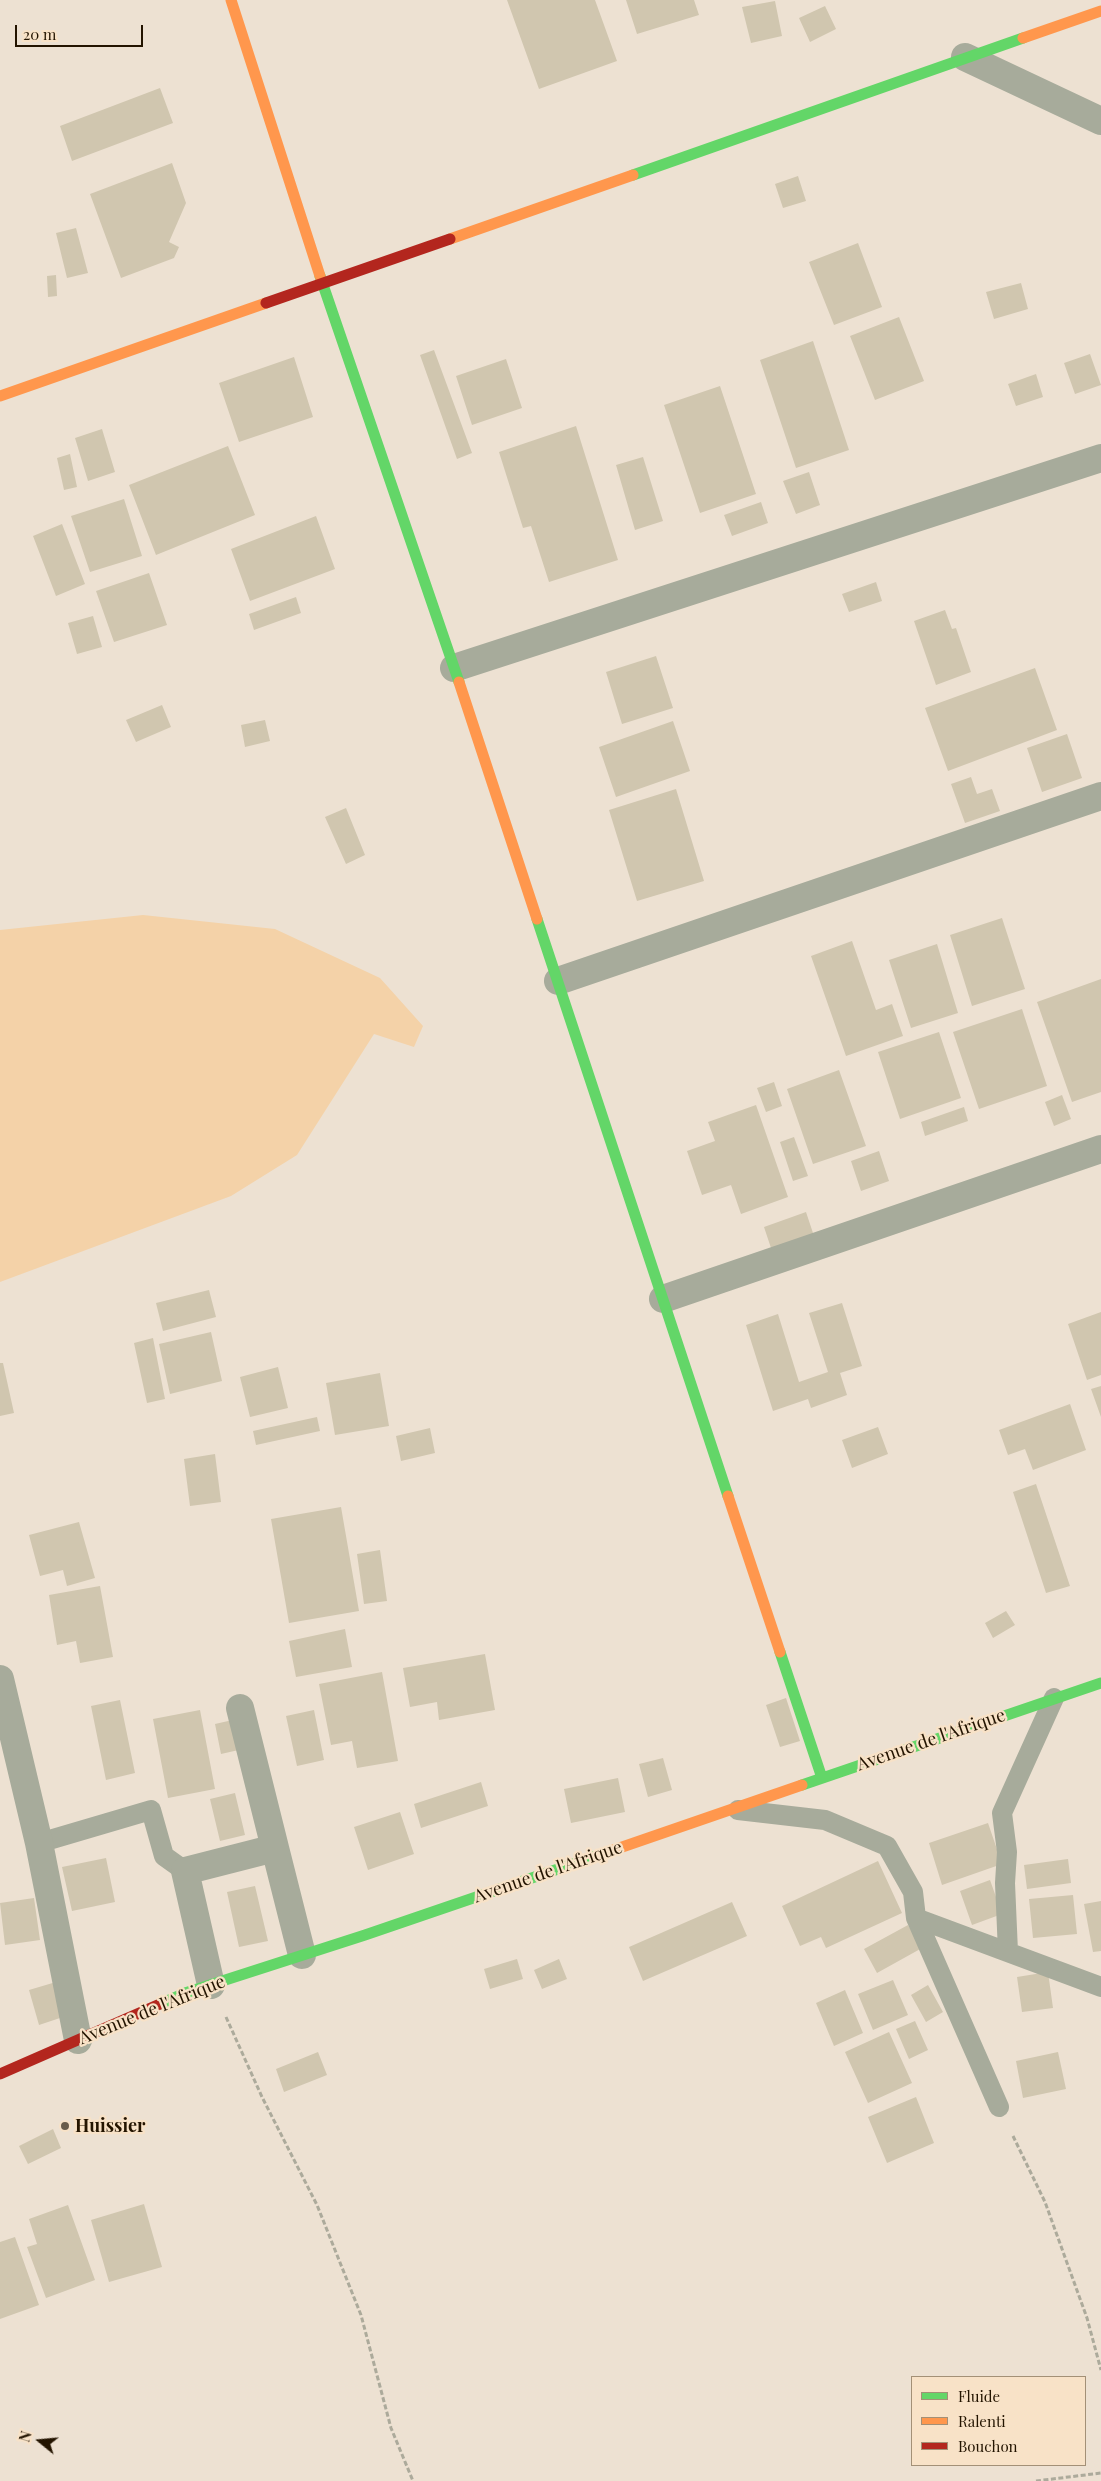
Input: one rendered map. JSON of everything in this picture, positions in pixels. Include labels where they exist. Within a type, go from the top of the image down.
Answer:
[{"type":"street","points":[[231,0],[324,285],[454,668],[822,1778]]},
{"type":"street","points":[[0,396],[324,285],[965,57],[1101,11]]},
{"type":"street","points":[[965,57],[1101,121]]},
{"type":"street","points":[[454,668],[1101,458]]},
{"type":"street","points":[[558,981],[1101,796]]},
{"type":"street","points":[[663,1299],[1101,1149]]},
{"type":"street","points":[[0,1679],[39,1844],[78,2040]]},
{"type":"street","name":"Avenue de l'Afrique","points":[[0,2074],[186,1993],[1101,1682]]},
{"type":"street","points":[[240,1708],[302,1955]]},
{"type":"street","points":[[211,1985],[185,1871],[275,1848]]},
{"type":"lane","points":[[1008,1952],[1005,1883],[1007,1852],[1002,1812],[1054,1698]]},
{"type":"lane","points":[[731,1809],[825,1820],[886,1846],[913,1892],[916,1918],[999,2107]]},
{"type":"lane","points":[[39,1844],[151,1810],[164,1856],[185,1871]]},
{"type":"lane","points":[[916,1918],[1101,1987]]},
{"type":"path","points":[[211,1985],[262,2096],[317,2205],[362,2314],[391,2428],[413,2481]]},
{"type":"path","points":[[999,2107],[1045,2202],[1087,2318],[1101,2370]]},
{"type":"path","points":[[1036,2481],[1101,2473]]},
{"type":"shaded area","points":[[143,915],[275,929],[380,978],[423,1026],[414,1047],[374,1034],[297,1155],[231,1196],[0,1282],[0,930]]},
{"type":"building","points":[[507,0],[595,0],[617,61],[539,89]]},
{"type":"building","points":[[626,0],[694,0],[699,15],[637,34]]},
{"type":"building","points":[[775,1],[782,36],[751,43],[742,7]]},
{"type":"building","points":[[825,6],[836,29],[810,42],[799,18]]},
{"type":"building","points":[[160,88],[173,123],[72,161],[60,126]]},
{"type":"building","points":[[172,163],[186,203],[169,242],[179,247],[174,258],[121,278],[90,194]]},
{"type":"building","points":[[798,176],[806,201],[783,208],[775,184]]},
{"type":"building","points":[[76,228],[88,273],[67,278],[56,233]]},
{"type":"building","points":[[858,243],[882,307],[834,325],[809,262]]},
{"type":"building","points":[[56,275],[57,296],[48,297],[47,276]]},
{"type":"building","points":[[1021,283],[1028,309],[994,319],[986,292]]},
{"type":"building","points":[[899,317],[924,381],[875,400],[850,336]]},
{"type":"building","points":[[813,341],[849,450],[796,468],[760,360]]},
{"type":"building","points":[[434,350],[472,453],[457,459],[420,355]]},
{"type":"building","points":[[1090,354],[1101,385],[1075,394],[1064,363]]},
{"type":"building","points":[[294,357],[313,417],[239,442],[219,383]]},
{"type":"building","points":[[506,359],[522,408],[472,425],[456,376]]},
{"type":"building","points":[[1036,374],[1043,397],[1016,406],[1008,384]]},
{"type":"building","points":[[720,386],[756,494],[700,513],[664,405]]},
{"type":"building","points":[[576,426],[618,560],[549,582],[531,526],[523,528],[499,452]]},
{"type":"building","points":[[102,429],[115,472],[88,481],[75,438]]},
{"type":"building","points":[[228,446],[255,515],[156,555],[129,485]]},
{"type":"building","points":[[70,454],[77,487],[64,490],[57,458]]},
{"type":"building","points":[[643,457],[663,521],[635,530],[616,465]]},
{"type":"building","points":[[809,472],[820,505],[796,514],[783,481]]},
{"type":"building","points":[[124,499],[142,556],[90,572],[71,516]]},
{"type":"building","points":[[761,502],[768,523],[732,536],[724,515]]},
{"type":"building","points":[[316,516],[335,569],[250,601],[231,549]]},
{"type":"building","points":[[62,524],[85,584],[56,596],[33,536]]},
{"type":"building","points":[[149,573],[167,625],[114,642],[96,591]]},
{"type":"building","points":[[876,582],[882,601],[849,612],[842,594]]},
{"type":"building","points":[[296,597],[301,613],[254,630],[249,614]]},
{"type":"building","points":[[945,610],[952,629],[956,628],[971,672],[936,685],[914,621]]},
{"type":"building","points":[[93,616],[102,647],[77,654],[68,623]]},
{"type":"building","points":[[656,656],[673,708],[622,724],[606,672]]},
{"type":"building","points":[[1035,668],[1057,730],[948,771],[925,708]]},
{"type":"building","points":[[162,705],[171,727],[136,742],[126,720]]},
{"type":"building","points":[[265,720],[270,741],[245,747],[241,725]]},
{"type":"building","points":[[673,721],[690,771],[616,797],[599,747]]},
{"type":"building","points":[[1067,734],[1082,778],[1042,792],[1027,748]]},
{"type":"building","points":[[971,777],[977,794],[992,789],[1000,811],[965,823],[951,784]]},
{"type":"building","points":[[676,789],[704,881],[637,901],[609,810]]},
{"type":"building","points":[[346,808],[365,855],[346,864],[325,817]]},
{"type":"building","points":[[1002,918],[1025,989],[972,1006],[950,935]]},
{"type":"building","points":[[852,941],[876,1010],[892,1004],[903,1036],[846,1056],[811,956]]},
{"type":"building","points":[[937,944],[958,1013],[911,1028],[889,960]]},
{"type":"building","points":[[1101,979],[1101,1092],[1072,1102],[1037,1002]]},
{"type":"building","points":[[1022,1009],[1047,1086],[979,1109],[953,1032]]},
{"type":"building","points":[[939,1032],[961,1098],[900,1119],[878,1052]]},
{"type":"building","points":[[839,1070],[866,1146],[813,1164],[787,1089]]},
{"type":"building","points":[[774,1082],[782,1106],[766,1112],[757,1088]]},
{"type":"building","points":[[1062,1095],[1071,1119],[1054,1126],[1045,1102]]},
{"type":"building","points":[[756,1105],[788,1197],[741,1214],[731,1185],[702,1195],[687,1151],[715,1141],[708,1122]]},
{"type":"building","points":[[964,1107],[968,1121],[925,1136],[921,1122]]},
{"type":"building","points":[[794,1137],[808,1176],[793,1181],[780,1142]]},
{"type":"building","points":[[879,1151],[889,1181],[861,1191],[851,1161]]},
{"type":"building","points":[[806,1212],[814,1236],[772,1251],[764,1227]]},
{"type":"building","points":[[209,1290],[216,1317],[163,1331],[156,1303]]},
{"type":"building","points":[[842,1303],[862,1366],[840,1373],[847,1395],[811,1408],[808,1399],[773,1411],[746,1325],[778,1314],[799,1382],[828,1372],[809,1313]]},
{"type":"building","points":[[1101,1312],[1101,1375],[1087,1380],[1068,1324]]},
{"type":"building","points":[[211,1332],[222,1381],[170,1394],[159,1344]]},
{"type":"building","points":[[153,1338],[165,1399],[147,1403],[134,1343]]},
{"type":"building","points":[[0,1363],[3,1363],[14,1413],[0,1416]]},
{"type":"building","points":[[278,1367],[288,1408],[250,1417],[240,1377]]},
{"type":"building","points":[[380,1373],[389,1426],[335,1435],[326,1383]]},
{"type":"building","points":[[1101,1386],[1101,1417],[1091,1389]]},
{"type":"building","points":[[1070,1404],[1086,1450],[1033,1470],[1025,1449],[1008,1455],[999,1430]]},
{"type":"building","points":[[317,1417],[320,1431],[256,1445],[253,1431]]},
{"type":"building","points":[[878,1427],[888,1454],[852,1468],[842,1440]]},
{"type":"building","points":[[430,1428],[435,1453],[401,1461],[396,1436]]},
{"type":"building","points":[[215,1454],[221,1502],[190,1506],[184,1459]]},
{"type":"building","points":[[1036,1484],[1070,1586],[1046,1593],[1013,1492]]},
{"type":"building","points":[[341,1507],[359,1611],[289,1623],[271,1519]]},
{"type":"building","points":[[79,1522],[95,1578],[67,1586],[63,1570],[40,1576],[29,1535]]},
{"type":"building","points":[[380,1550],[387,1601],[364,1604],[357,1554]]},
{"type":"building","points":[[100,1586],[113,1657],[80,1663],[76,1641],[57,1645],[49,1595]]},
{"type":"building","points":[[1006,1611],[1015,1625],[993,1638],[985,1623]]},
{"type":"building","points":[[345,1629],[352,1667],[296,1677],[289,1641]]},
{"type":"building","points":[[485,1654],[495,1710],[439,1720],[437,1702],[410,1707],[403,1668]]},
{"type":"building","points":[[382,1672],[398,1761],[357,1768],[352,1741],[331,1745],[319,1684]]},
{"type":"building","points":[[786,1698],[800,1741],[780,1747],[766,1705]]},
{"type":"building","points":[[120,1700],[135,1773],[106,1780],[91,1706]]},
{"type":"building","points":[[200,1710],[215,1789],[168,1798],[153,1719]]},
{"type":"building","points":[[314,1710],[324,1760],[297,1766],[286,1716]]},
{"type":"building","points":[[237,1719],[243,1749],[221,1754],[215,1724]]},
{"type":"building","points":[[663,1758],[672,1790],[648,1797],[639,1764]]},
{"type":"building","points":[[618,1778],[625,1812],[571,1823],[564,1789]]},
{"type":"building","points":[[481,1782],[488,1806],[421,1828],[414,1804]]},
{"type":"building","points":[[235,1793],[245,1835],[220,1841],[210,1799]]},
{"type":"building","points":[[400,1812],[414,1854],[368,1870],[354,1827]]},
{"type":"building","points":[[988,1823],[1002,1864],[942,1885],[929,1843]]},
{"type":"building","points":[[106,1858],[115,1902],[72,1911],[62,1867]]},
{"type":"building","points":[[1068,1859],[1071,1883],[1027,1889],[1024,1865]]},
{"type":"building","points":[[878,1861],[902,1913],[826,1948],[821,1937],[800,1946],[782,1906]]},
{"type":"building","points":[[990,1880],[1002,1914],[972,1925],[960,1891]]},
{"type":"building","points":[[255,1886],[268,1941],[239,1947],[227,1892]]},
{"type":"building","points":[[1073,1895],[1077,1934],[1033,1938],[1029,1899]]},
{"type":"building","points":[[34,1898],[40,1940],[5,1945],[0,1903]]},
{"type":"building","points":[[1101,1901],[1101,1951],[1093,1952],[1084,1904]]},
{"type":"building","points":[[732,1902],[747,1936],[643,1981],[629,1947]]},
{"type":"building","points":[[908,1925],[922,1948],[877,1973],[864,1949]]},
{"type":"building","points":[[517,1959],[523,1979],[490,1989],[484,1969]]},
{"type":"building","points":[[559,1959],[567,1979],[542,1989],[534,1970]]},
{"type":"building","points":[[1048,1972],[1053,2008],[1022,2012],[1017,1977]]},
{"type":"building","points":[[893,1980],[908,2015],[873,2030],[858,1994]]},
{"type":"building","points":[[56,1982],[66,2016],[39,2025],[29,1990]]},
{"type":"building","points":[[928,1985],[943,2012],[926,2022],[911,1995]]},
{"type":"building","points":[[845,1990],[863,2033],[834,2046],[816,2003]]},
{"type":"building","points":[[915,2021],[928,2050],[909,2059],[896,2029]]},
{"type":"building","points":[[889,2032],[912,2083],[868,2103],[845,2052]]},
{"type":"building","points":[[318,2052],[327,2075],[284,2092],[276,2069]]},
{"type":"building","points":[[1058,2052],[1066,2089],[1023,2098],[1016,2061]]},
{"type":"building","points":[[916,2097],[934,2143],[887,2163],[868,2117]]},
{"type":"building","points":[[53,2129],[61,2148],[28,2164],[19,2146]]},
{"type":"building","points":[[144,2204],[162,2267],[109,2282],[91,2220]]},
{"type":"building","points":[[68,2205],[95,2280],[46,2298],[27,2247],[37,2244],[29,2219]]},
{"type":"building","points":[[15,2237],[39,2305],[0,2319],[0,2242]]},
{"type":"traffic: fast","points":[[633,175],[1023,38]]},
{"type":"traffic: fast","points":[[320,276],[459,682]]},
{"type":"traffic: fast","points":[[537,919],[728,1496]]},
{"type":"traffic: fast","points":[[780,1652],[822,1778]]},
{"type":"traffic: fast","points":[[802,1785],[1101,1683]]},
{"type":"traffic: fast","points":[[160,2004],[185,1993],[365,1935],[599,1855]]},
{"type":"traffic: slow","points":[[231,0],[320,276]]},
{"type":"traffic: slow","points":[[1023,38],[1101,11]]},
{"type":"traffic: slow","points":[[450,239],[633,175]]},
{"type":"traffic: slow","points":[[0,396],[266,303]]},
{"type":"traffic: slow","points":[[459,682],[537,919]]},
{"type":"traffic: slow","points":[[728,1496],[780,1652]]},
{"type":"traffic: slow","points":[[599,1855],[802,1785]]},
{"type":"traffic: jam","points":[[266,303],[450,239]]},
{"type":"traffic: jam","points":[[0,2074],[160,2004]]},
{"type":"place","name":"Huissier","points":[[65,2126]]}]
